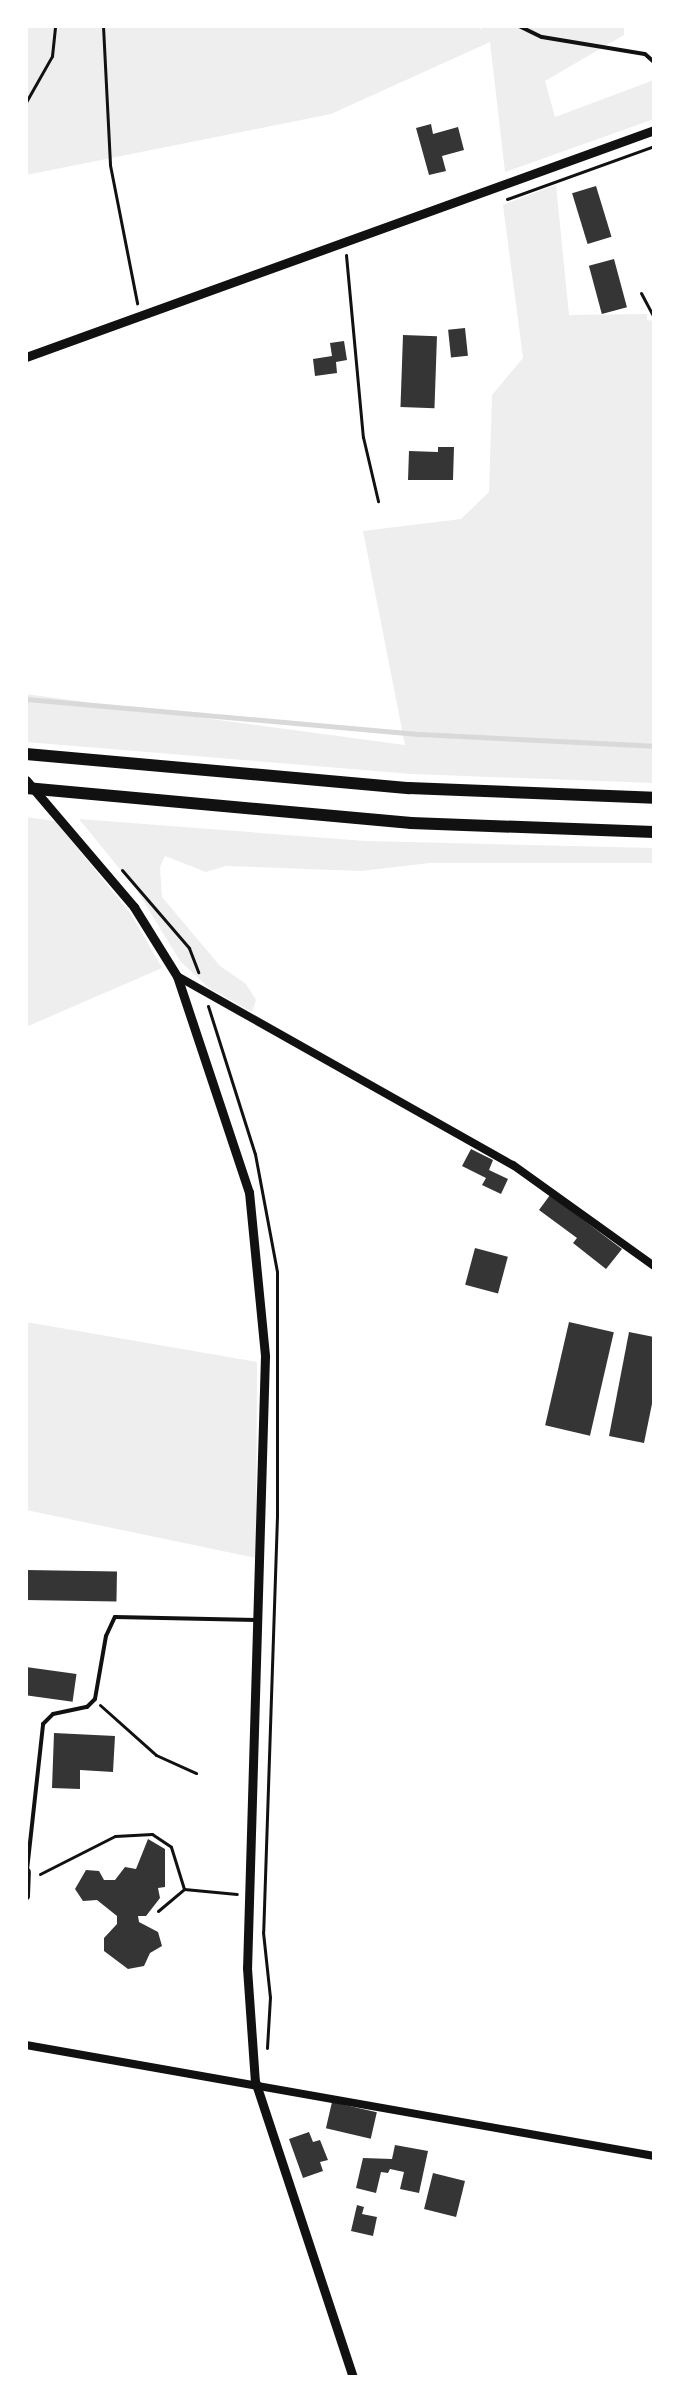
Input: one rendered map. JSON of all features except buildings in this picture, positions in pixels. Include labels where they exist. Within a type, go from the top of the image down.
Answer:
[{"type":"highway","points":[[26,754],[409,788],[654,798]]},
{"type":"highway","points":[[26,788],[411,823],[654,832]]},
{"type":"street","points":[[26,357],[654,130]]},
{"type":"street","points":[[26,780],[134,907],[177,976],[236,1143],[255,1241],[265,1356],[247,1968],[255,2081],[353,2377]]},
{"type":"street","points":[[177,976],[513,1165],[654,1266]]},
{"type":"street","points":[[26,1896],[27,1872]]},
{"type":"street","points":[[26,2045],[255,2081],[654,2156]]},
{"type":"lane","points":[[519,26],[542,37],[645,54],[654,62]]},
{"type":"lane","points":[[27,1872],[43,1724],[53,1714],[87,1707],[95,1699],[106,1636],[115,1617],[259,1620]]},
{"type":"path","points":[[26,102],[52,56],[55,26]]},
{"type":"path","points":[[103,26],[110,165],[140,316]]},
{"type":"path","points":[[342,243],[363,437],[378,501]]},
{"type":"path","points":[[641,293],[654,317]]},
{"type":"path","points":[[117,865],[189,948],[255,1154],[277,1272],[278,1501],[263,1947],[270,1997],[269,2084]]},
{"type":"path","points":[[95,1699],[156,1755],[196,1773]]},
{"type":"path","points":[[26,1881],[115,1836],[135,1833],[162,1838],[171,1847],[184,1889]]},
{"type":"path","points":[[158,1911],[184,1889],[249,1894]]},
{"type":"shaded area","points":[[26,26],[478,26],[482,31],[480,26],[624,26],[624,35],[545,81],[555,117],[654,80],[654,119],[505,172],[490,42],[331,114],[26,175]]},
{"type":"shaded area","points":[[556,185],[569,315],[647,314],[647,320],[654,321],[654,783],[412,774],[26,742],[26,694],[405,745],[363,531],[461,519],[489,492],[492,395],[523,358],[503,205]]},
{"type":"shaded area","points":[[26,817],[55,821],[131,914],[162,968],[26,1027]]},
{"type":"shaded area","points":[[79,819],[365,841],[654,848],[654,863],[430,863],[361,871],[226,866],[206,872],[165,856],[160,867],[162,897],[220,966],[246,984],[256,1000],[252,1012],[209,988],[180,961],[136,889]]},
{"type":"shaded area","points":[[26,1322],[257,1362],[256,1558],[26,1510]]},
{"type":"waterway","points":[[26,699],[420,734],[654,746]]}]
